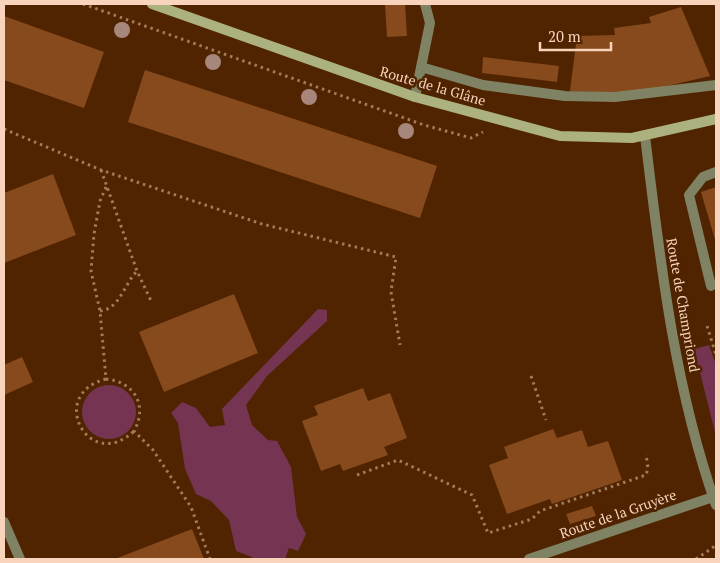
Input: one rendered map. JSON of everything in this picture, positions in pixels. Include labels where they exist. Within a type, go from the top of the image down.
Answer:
[{"type":"main road","name":"Route de la Glâne","points":[[152,4],[415,97],[560,136],[632,138],[716,119]]},
{"type":"street","points":[[415,97],[430,23],[425,4]]},
{"type":"street","points":[[421,67],[483,85],[565,96],[615,97],[716,85]]},
{"type":"street","name":"Route de Champriond","points":[[644,136],[672,338],[702,460],[715,499]]},
{"type":"street","points":[[711,286],[689,195],[703,177],[716,172]]},
{"type":"street","name":"Route de la Gruyère","points":[[529,559],[715,499]]},
{"type":"street","points":[[4,522],[20,559]]},
{"type":"path","points":[[83,4],[432,128],[471,138],[506,121]]},
{"type":"path","points":[[4,129],[101,170],[262,224],[396,257],[391,292],[400,344]]},
{"type":"path","points":[[101,170],[152,304]]},
{"type":"path","points":[[106,187],[100,201],[94,234],[91,270],[100,311],[106,379]]},
{"type":"path","points":[[100,311],[109,311],[115,305],[129,279],[138,271]]},
{"type":"path","points":[[706,326],[716,355]]},
{"type":"path","points":[[531,376],[546,420]]},
{"type":"path","points":[[106,379],[126,384],[139,401],[141,412],[134,432],[126,439],[106,444],[86,436],[80,428],[76,407],[80,396],[95,382],[106,379]]},
{"type":"path","points":[[134,432],[153,450],[190,507],[210,559]]},
{"type":"path","points":[[357,474],[398,460],[472,495],[488,534],[532,519],[540,511],[646,475],[648,468],[646,454]]},
{"type":"path","points":[[696,559],[715,546]]},
{"type":"shaded area","points":[[318,309],[327,310],[327,321],[267,376],[246,405],[252,425],[268,440],[277,441],[291,467],[297,517],[306,534],[298,551],[289,548],[285,559],[252,559],[252,557],[236,551],[229,520],[211,501],[196,494],[185,469],[178,423],[171,413],[182,402],[196,408],[210,427],[225,425],[222,409]]},
{"type":"shaded area","points":[[709,345],[716,365],[716,436],[694,349]]},
{"type":"shaded area","points":[[109,385],[119,387],[128,393],[134,402],[136,412],[134,422],[128,431],[119,437],[109,439],[99,437],[90,431],[84,422],[82,412],[84,402],[90,393],[99,387]]},
{"type":"building","points":[[405,4],[407,36],[387,37],[385,5]]},
{"type":"building","points":[[681,7],[710,76],[663,87],[614,93],[570,91],[577,36],[615,35],[614,28],[651,23],[649,17]]},
{"type":"building","points":[[4,16],[104,52],[84,108],[4,80]]},
{"type":"building","points":[[483,57],[559,66],[557,82],[482,73]]},
{"type":"building","points":[[145,70],[437,166],[420,218],[128,122]]},
{"type":"building","points":[[53,174],[76,235],[4,263],[4,193]]},
{"type":"building","points":[[716,187],[716,243],[701,192]]},
{"type":"building","points":[[234,294],[258,353],[164,392],[139,332]]},
{"type":"building","points":[[22,357],[33,382],[4,395],[4,365]]},
{"type":"building","points":[[363,388],[368,401],[390,393],[407,438],[384,447],[388,455],[343,471],[340,464],[321,471],[302,421],[318,415],[314,406]]},
{"type":"building","points":[[553,429],[557,438],[582,430],[588,447],[608,441],[622,480],[552,504],[550,499],[507,514],[489,465],[508,458],[504,447]]},
{"type":"building","points":[[592,506],[596,516],[570,524],[566,514]]},
{"type":"building","points":[[192,529],[204,559],[115,559]]}]
